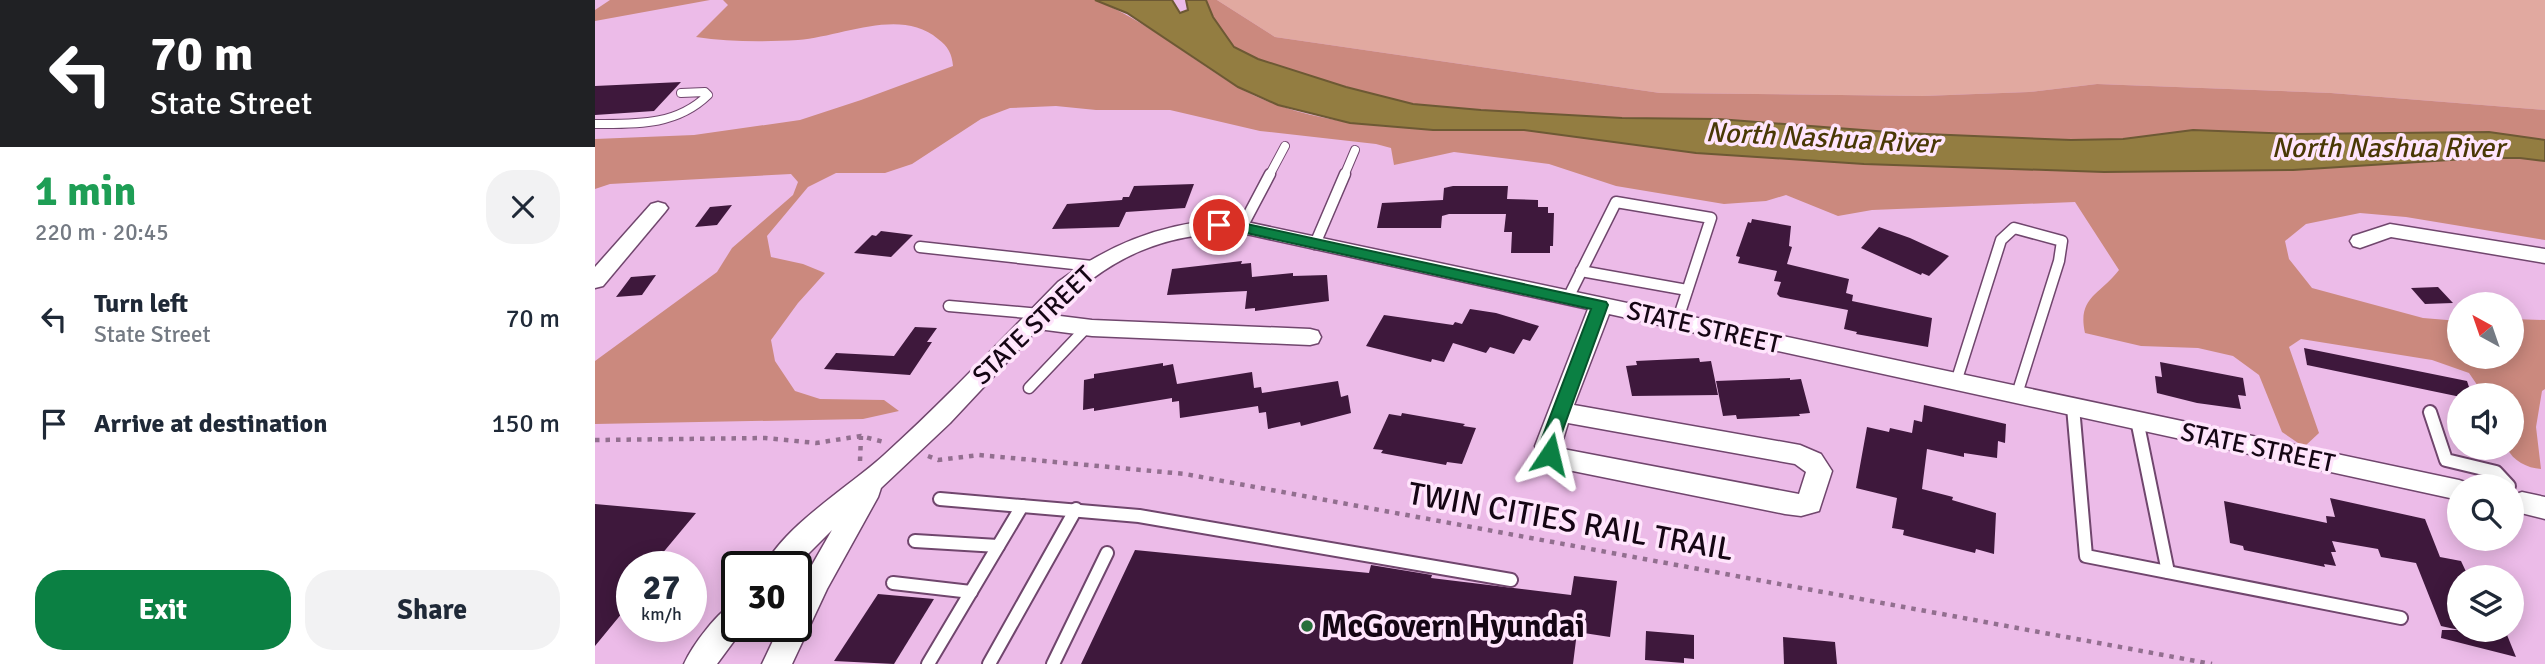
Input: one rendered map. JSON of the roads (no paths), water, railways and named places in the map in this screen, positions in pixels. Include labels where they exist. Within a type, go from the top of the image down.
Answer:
[{"type":"street","points":[[595,281],[659,208]]},
{"type":"street","name":"STATE STREET","points":[[793,551],[867,472],[941,416],[1092,266],[1114,253],[1161,234],[1219,225],[1242,227],[2447,487]]},
{"type":"street","points":[[2360,241],[2390,230],[2545,256]]},
{"type":"street","points":[[1559,412],[1800,455],[1812,461],[1819,471],[1810,503],[1785,503],[1558,458],[1550,454],[1548,446],[1559,412],[1601,305]]},
{"type":"street","points":[[1037,318],[1087,327],[1310,337]]},
{"type":"street","points":[[777,664],[867,472]]},
{"type":"street","points":[[699,664],[721,636]]},
{"type":"lane","points":[[595,124],[662,121],[695,108],[708,95],[705,92],[681,93]]},
{"type":"lane","points":[[1242,227],[1285,146]]},
{"type":"lane","points":[[1315,244],[1356,150]]},
{"type":"lane","points":[[1568,298],[1616,202],[1711,218],[1677,321]]},
{"type":"lane","points":[[1956,382],[2000,240],[2014,228],[2062,242],[2059,261],[2017,395]]},
{"type":"lane","points":[[920,247],[1092,266]]},
{"type":"lane","points":[[1581,271],[1687,290]]},
{"type":"lane","points":[[949,306],[1037,318]]},
{"type":"lane","points":[[1029,388],[1087,327]]},
{"type":"lane","points":[[2073,407],[2086,556],[2401,618]]},
{"type":"lane","points":[[2430,412],[2446,460],[2498,474]]},
{"type":"lane","points":[[2137,421],[2168,572]]},
{"type":"lane","points":[[940,499],[1139,516],[1511,580]]},
{"type":"lane","points":[[928,664],[1022,506]]},
{"type":"lane","points":[[989,664],[1076,509]]},
{"type":"lane","points":[[915,541],[998,546]]},
{"type":"lane","points":[[1053,664],[1107,553]]},
{"type":"lane","points":[[893,583],[971,592]]},
{"type":"water","name":"North Nashua River","points":[[1095,0],[1172,0],[1180,13],[1188,10],[1186,0],[1206,0],[1213,17],[1234,47],[1258,59],[1346,87],[1413,104],[1622,118],[1718,119],[1902,133],[2071,140],[2123,139],[2193,130],[2295,134],[2489,132],[2545,140],[2545,161],[2481,158],[2293,170],[2104,172],[1864,164],[1696,153],[1524,130],[1433,130],[1350,123],[1278,105],[1238,87],[1127,13]]},
{"type":"place","name":"McGovern Hyundai","points":[[1307,626]]}]
